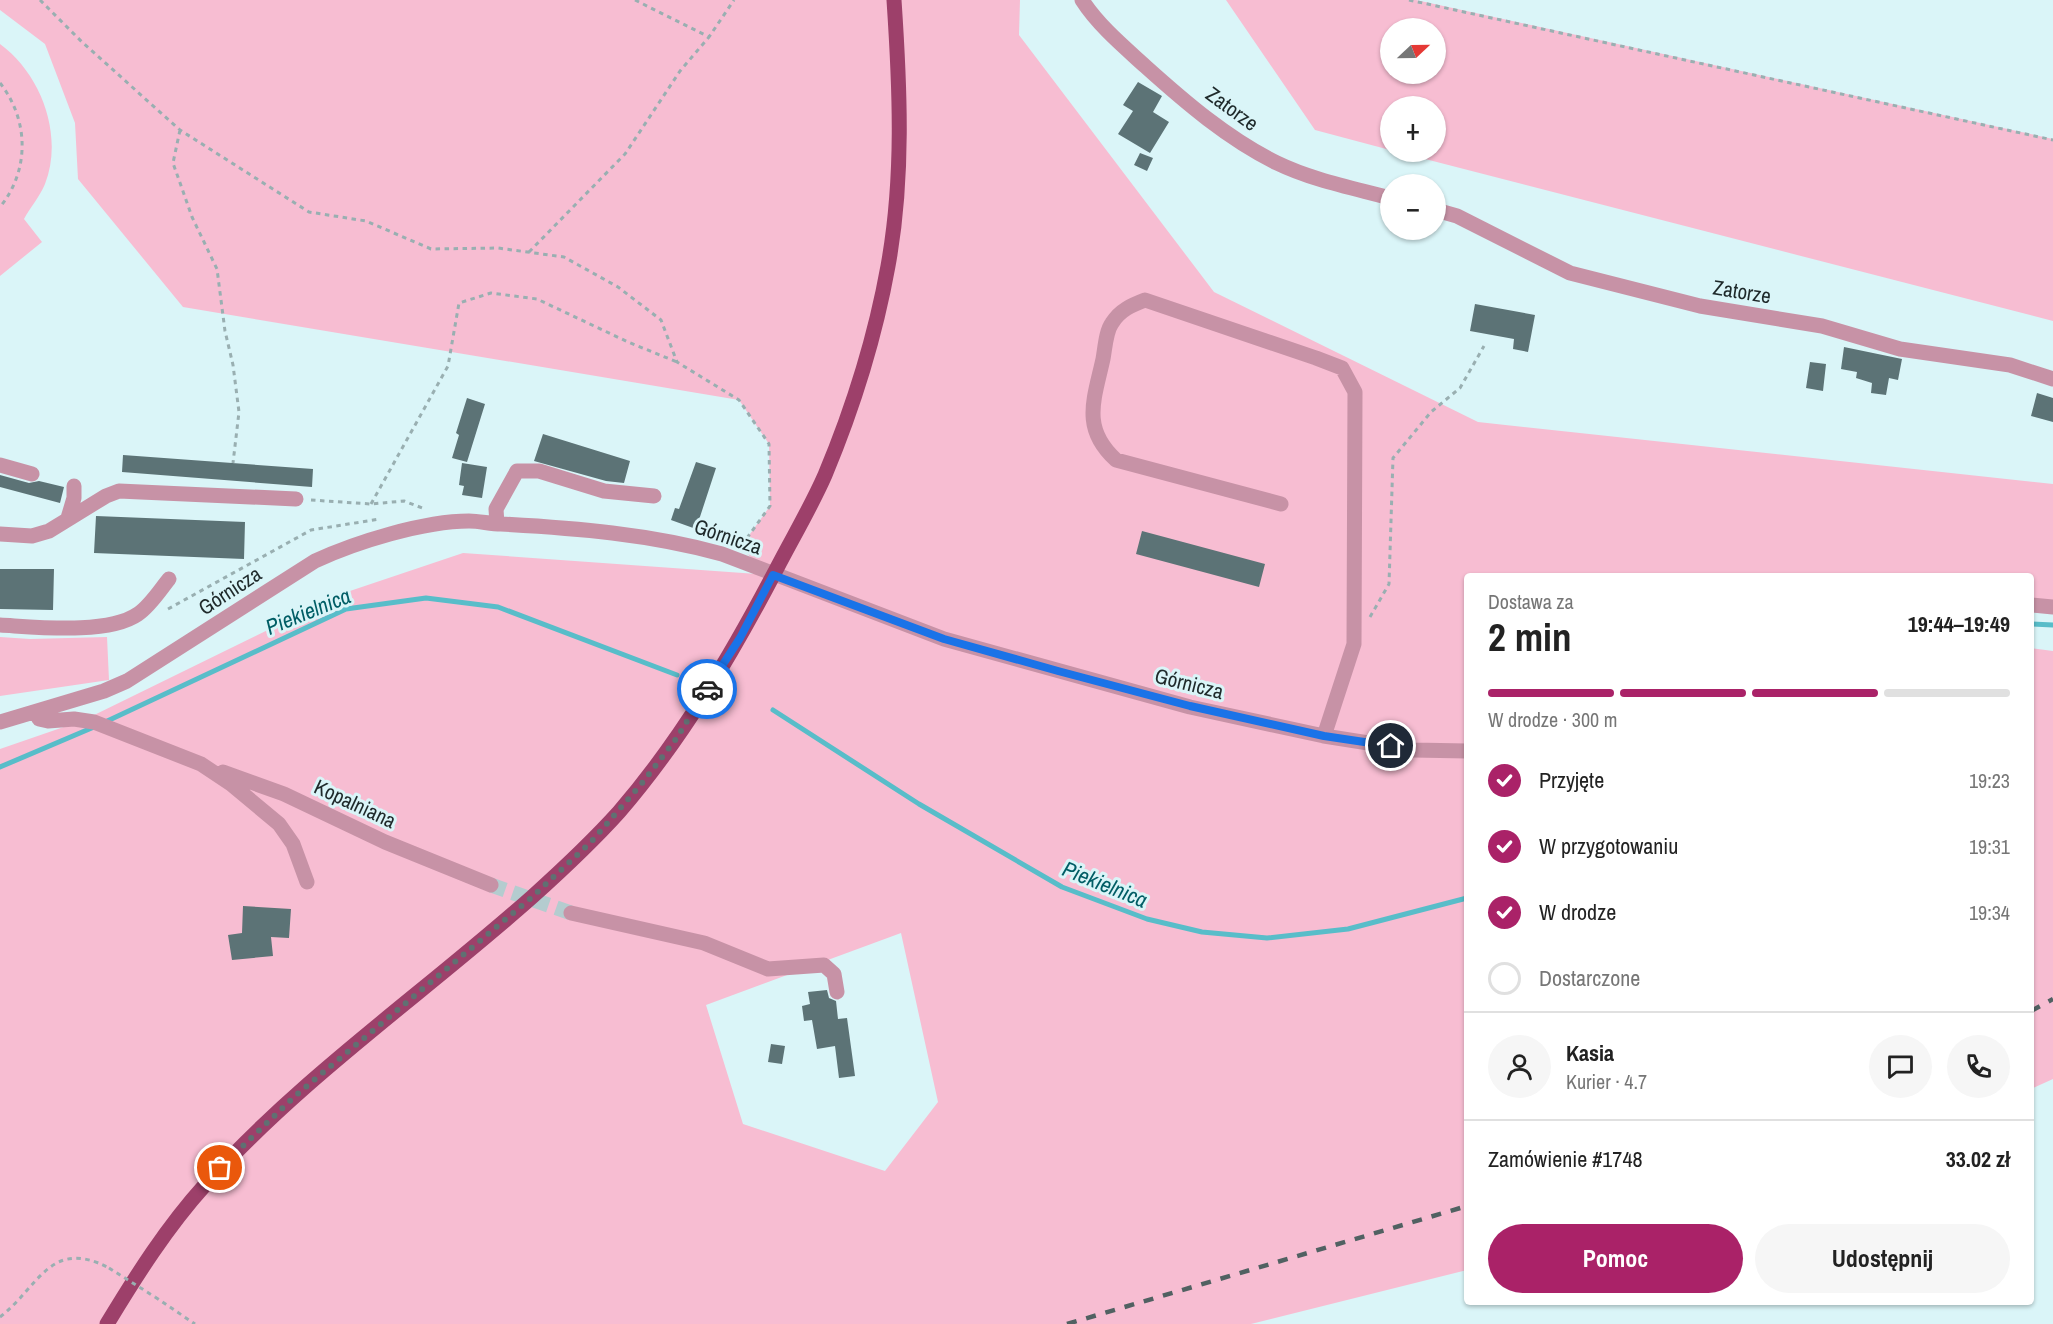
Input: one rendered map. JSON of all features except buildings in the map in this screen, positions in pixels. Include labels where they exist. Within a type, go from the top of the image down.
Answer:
[{"type":"main road","points":[[107,1324],[174,1222],[237,1151],[295,1096],[531,898],[591,842],[676,739],[740,638],[823,478],[852,405],[868,352],[888,265],[900,149],[899,76],[894,0]]},
{"type":"street","name":"Zatorze","points":[[1082,0],[1116,39],[1156,76],[1210,121],[1248,147],[1279,164],[1380,195]]},
{"type":"street","name":"Zatorze","points":[[1446,213],[1457,216],[1570,273],[1700,306],[1822,326],[1900,349],[2010,365],[2053,379]]},
{"type":"street","points":[[1281,504],[1116,460],[1104,450],[1095,435],[1091,413],[1111,324],[1127,307],[1145,300],[1342,368],[1355,392],[1354,644],[1324,736]]},
{"type":"street","points":[[0,465],[32,474]]},
{"type":"street","points":[[497,524],[496,509],[517,471],[539,471],[604,491],[654,496]]},
{"type":"street","points":[[68,518],[74,498],[74,486]]},
{"type":"street","points":[[0,534],[32,536],[49,531],[68,518],[119,491],[296,499]]},
{"type":"street","name":"Górnicza","points":[[0,722],[105,691],[127,681],[315,561],[344,548],[425,527],[469,521],[535,525],[686,544],[722,554],[944,639],[1190,706],[1324,736],[1413,750],[1464,751]]},
{"type":"street","points":[[0,625],[59,629],[121,622],[139,614],[169,579]]},
{"type":"street","points":[[2034,605],[2053,607]]},
{"type":"street","name":"Kopalniana","points":[[36,713],[39,719],[48,721],[74,719],[94,722],[118,731],[284,794],[386,842],[491,885]]},
{"type":"street","name":"Kopalniana","points":[[201,764],[256,803],[279,824],[293,844],[307,882]]},
{"type":"street","points":[[571,913],[704,943],[768,969],[824,965],[834,974],[837,992]]},
{"type":"path","points":[[40,0],[82,42],[180,130],[309,212],[366,221],[431,249],[498,248],[564,257],[618,287],[661,320],[677,362]]},
{"type":"path","points":[[635,0],[709,36]]},
{"type":"path","points":[[529,252],[625,154],[680,71],[709,36],[734,0]]},
{"type":"path","points":[[1409,0],[2053,140]]},
{"type":"path","points":[[0,83],[12,98],[22,129],[22,163],[11,194],[0,207]]},
{"type":"path","points":[[180,130],[173,163],[192,217],[217,269],[225,331],[233,365],[239,412],[233,463]]},
{"type":"path","points":[[370,504],[448,366],[459,303],[491,293],[537,299],[628,342],[677,362],[739,400],[769,444],[770,506],[740,548]]},
{"type":"path","points":[[1354,644],[1389,584],[1393,458],[1431,412],[1460,388],[1484,346]]},
{"type":"path","points":[[296,499],[370,504],[404,501],[435,513]]},
{"type":"path","points":[[417,512],[426,512]]},
{"type":"path","points":[[163,611],[311,530],[386,518]]},
{"type":"path","points":[[0,1317],[40,1276],[60,1261],[83,1257],[109,1268],[195,1324]]},
{"type":"shaded area","points":[[0,0],[1020,0],[1019,35],[1214,292],[1478,422],[2053,484],[2053,609],[2034,608],[2034,573],[1464,573],[1464,1271],[1251,1324],[0,1324],[0,749],[84,720],[341,594],[463,553],[772,575],[740,548],[770,506],[769,444],[739,400],[183,307],[78,179],[75,123],[45,44],[0,10]],"holes":[[[901,933],[938,1102],[885,1171],[743,1124],[706,1005]]]},
{"type":"shaded area","points":[[1226,0],[1416,0],[2053,139],[2053,321],[1437,162],[1446,162],[1446,96],[1380,96],[1380,147],[1315,130]]},
{"type":"shaded area","points":[[0,44],[27,72],[37,89],[50,126],[52,146],[45,184],[24,219],[42,242],[0,276]]},
{"type":"shaded area","points":[[0,637],[30,639],[107,637],[109,680],[0,696]]},
{"type":"shaded area","points":[[2034,648],[2053,651],[2053,1079],[2034,1088]]},
{"type":"waterway","name":"Piekielnica","points":[[103,723],[346,609],[426,598],[498,607],[677,675]]},
{"type":"waterway","name":"Piekielnica","points":[[2034,624],[2053,625]]},
{"type":"waterway","name":"Piekielnica","points":[[773,710],[919,804],[1062,887],[1147,919],[1202,932],[1267,938],[1348,929],[1464,899]]},
{"type":"waterway","name":"Piekielnica","points":[[0,767],[94,727]]},
{"type":"tunnel","points":[[491,885],[571,913]]},
{"type":"railway","points":[[2034,1009],[2053,999]]},
{"type":"railway","points":[[1067,1324],[1464,1207]]},
{"type":"way so far","points":[[220,1168],[295,1096],[531,898],[591,842],[643,782],[676,739],[707,689]]},
{"type":"route","points":[[707,689],[740,638],[773,575],[944,639],[1058,671],[1190,706],[1324,736],[1391,746]]}]
